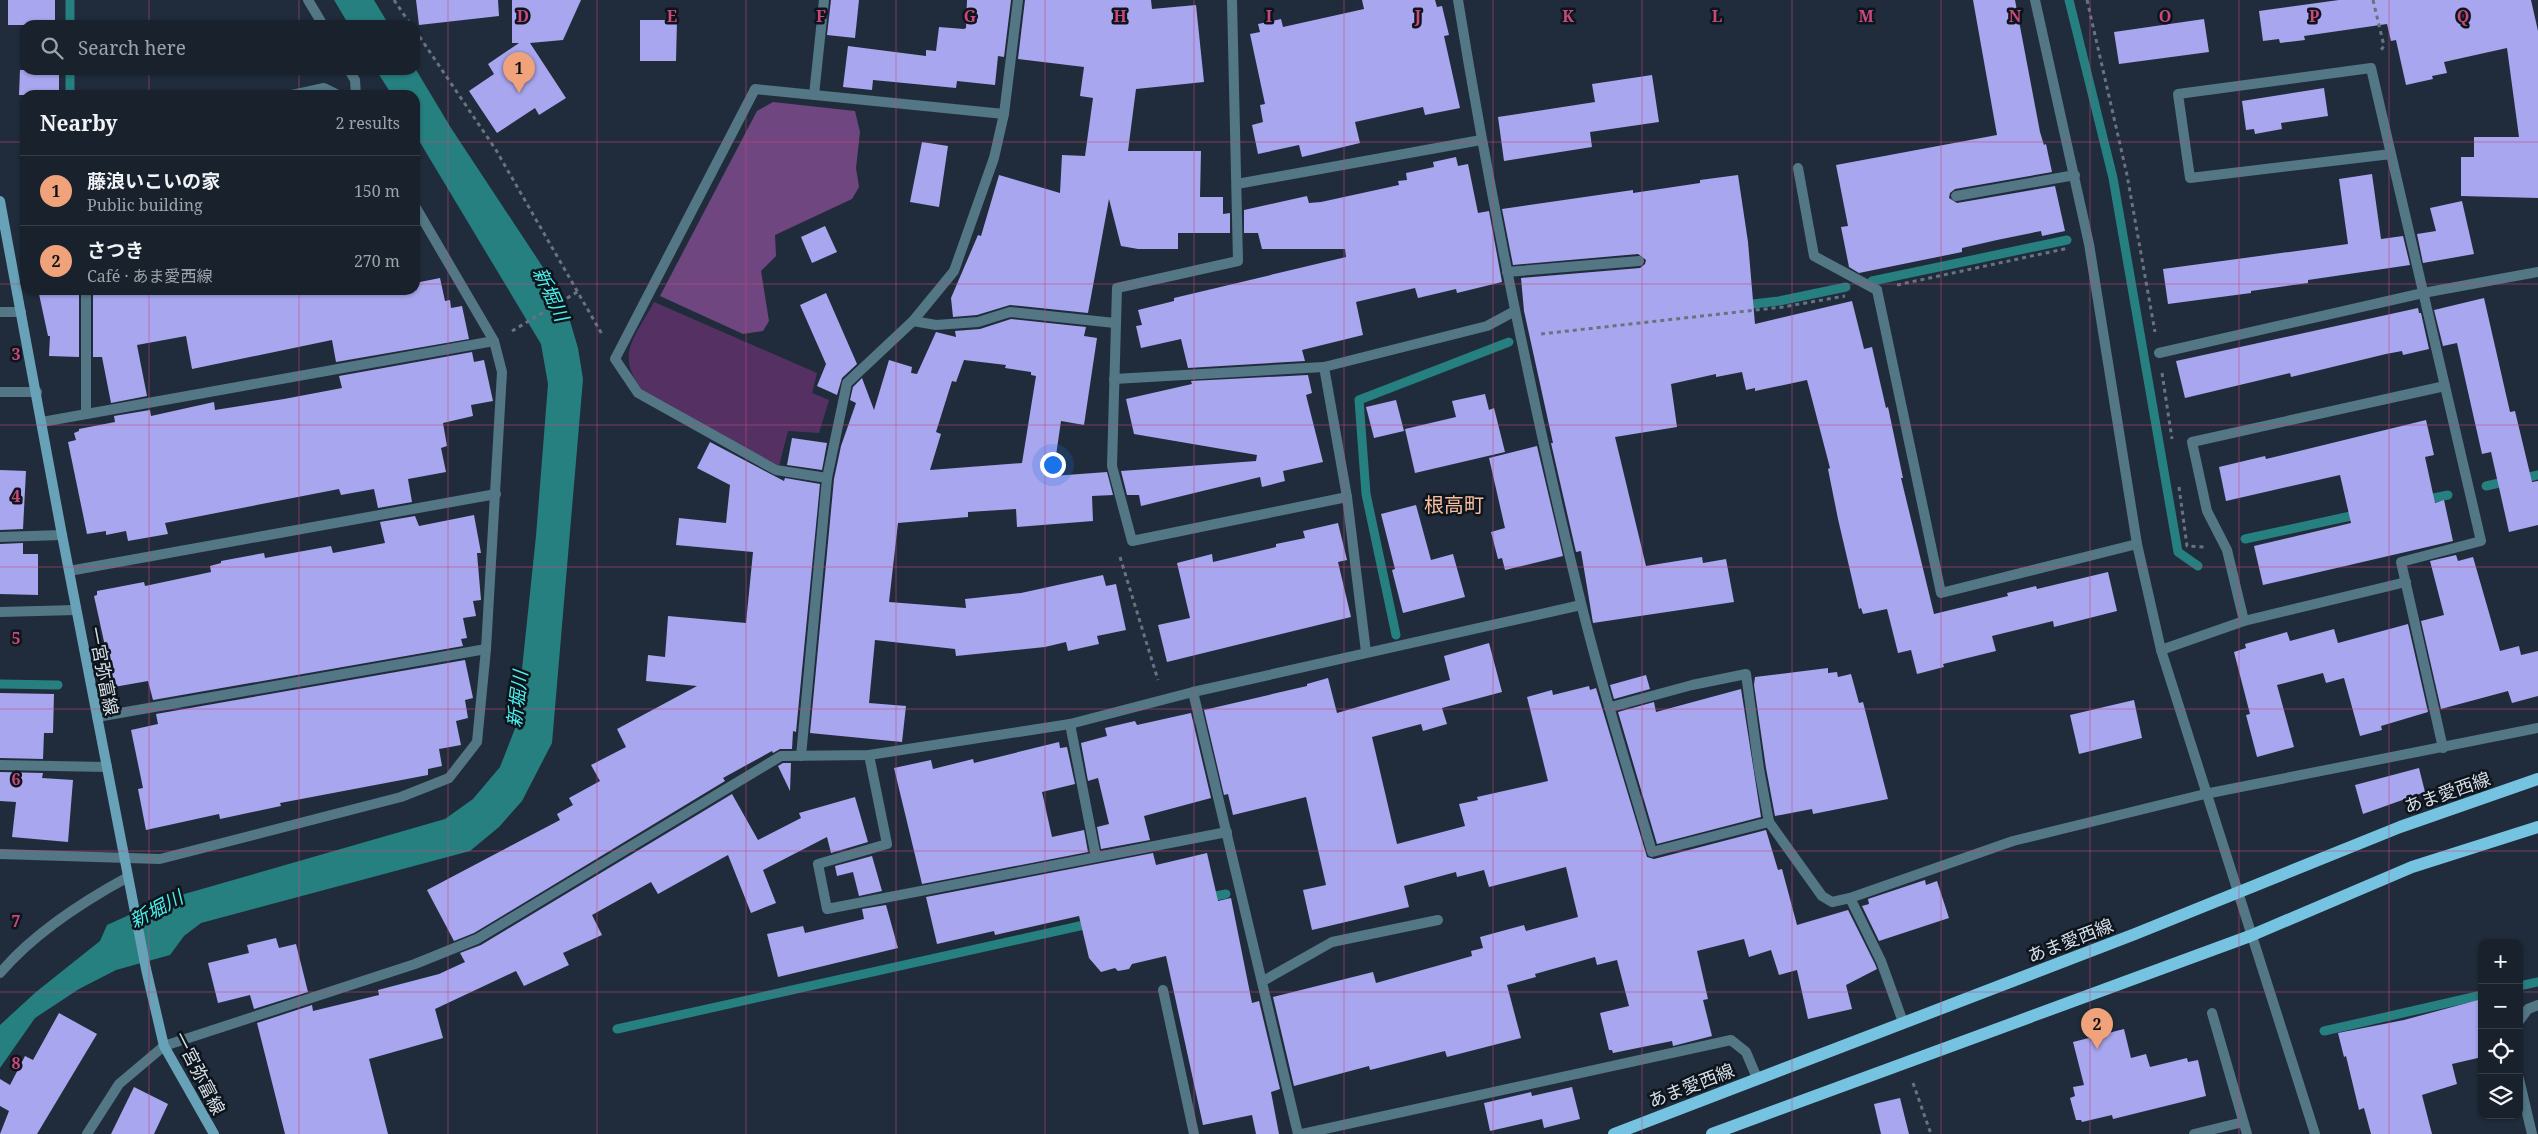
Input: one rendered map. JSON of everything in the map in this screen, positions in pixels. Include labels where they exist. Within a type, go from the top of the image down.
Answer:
[{"type":"main road","name":"一宮弥富線","points":[[0,201],[76,610],[146,969],[164,1046],[214,1134]]},
{"type":"main road","name":"あま愛西線","points":[[1614,1134],[2236,893],[2400,827],[2538,779]]},
{"type":"main road","points":[[1712,1134],[1906,1061],[2250,936],[2412,867],[2538,827]]},
{"type":"street","points":[[308,0],[320,20]]},
{"type":"street","points":[[814,95],[824,0]]},
{"type":"street","points":[[801,756],[827,478],[847,383],[913,322],[954,271],[994,158],[1004,114],[1018,0]]},
{"type":"street","points":[[1232,0],[1238,261],[1116,288],[1112,466],[1132,541],[1348,497]]},
{"type":"street","points":[[1458,0],[1481,140],[1520,336],[1581,605],[1652,852],[1769,822]]},
{"type":"street","points":[[2035,0],[2089,244],[2137,544],[2161,650],[2236,893],[2314,1134]]},
{"type":"street","points":[[2390,154],[2190,178],[2178,94],[2370,68],[2481,541],[2401,562],[2443,748]]},
{"type":"street","points":[[352,75],[355,80],[356,90]]},
{"type":"street","points":[[315,90],[324,88],[328,90]]},
{"type":"street","points":[[827,478],[776,470],[638,393],[615,359],[755,89],[1004,114]]},
{"type":"street","points":[[1237,184],[1481,140]]},
{"type":"street","points":[[1798,168],[1814,256],[1876,290],[1940,593],[2137,544]]},
{"type":"street","points":[[1956,196],[2075,175]]},
{"type":"street","points":[[0,854],[160,859],[401,797],[449,778],[477,742],[486,649],[502,372],[494,341],[420,215]]},
{"type":"street","points":[[1507,272],[1639,261]]},
{"type":"street","points":[[2159,353],[2423,293],[2538,272]]},
{"type":"street","points":[[86,295],[86,414]]},
{"type":"street","points":[[1114,379],[1324,367],[1487,326],[1515,311]]},
{"type":"street","points":[[0,312],[21,312]]},
{"type":"street","points":[[913,322],[936,325],[978,322],[1010,312],[1115,323]]},
{"type":"street","points":[[42,422],[494,341]]},
{"type":"street","points":[[1324,367],[1348,497],[1366,652]]},
{"type":"street","points":[[2244,621],[2227,550],[2207,512],[2192,442],[2445,386]]},
{"type":"street","points":[[0,392],[37,392]]},
{"type":"street","points":[[69,571],[496,494]]},
{"type":"street","points":[[0,537],[62,535]]},
{"type":"street","points":[[2161,650],[2244,621],[2406,582]]},
{"type":"street","points":[[87,1134],[119,1084],[164,1046],[415,964],[477,939],[782,756],[869,755],[1070,724],[1193,692],[1581,605]]},
{"type":"street","points":[[0,612],[76,610]]},
{"type":"street","points":[[97,717],[486,649]]},
{"type":"street","points":[[1610,707],[1692,685],[1746,674],[1759,769],[1769,822],[1822,896],[1832,902],[1850,898],[2013,842],[2205,794],[2538,728]]},
{"type":"street","points":[[1193,692],[1300,1134],[1731,1040],[1746,1052],[1757,1078]]},
{"type":"street","points":[[1070,724],[1096,857]]},
{"type":"street","points":[[869,755],[887,844],[818,864],[827,909],[1227,832]]},
{"type":"street","points":[[0,765],[107,767]]},
{"type":"street","points":[[0,973],[16,955],[90,897],[128,878]]},
{"type":"street","points":[[1850,898],[1881,961],[1903,1022]]},
{"type":"street","points":[[1263,981],[1332,942],[1438,920]]},
{"type":"street","points":[[1163,990],[1194,1134]]},
{"type":"street","points":[[2523,1016],[2528,1009],[2538,1005]]},
{"type":"street","points":[[2212,1013],[2247,1134]]},
{"type":"street","points":[[2523,1096],[2532,1134]]},
{"type":"street","points":[[2194,1134],[2243,1122]]},
{"type":"path","points":[[394,0],[408,20]]},
{"type":"path","points":[[2087,0],[2128,175],[2159,353],[2173,449]]},
{"type":"path","points":[[2370,68],[2384,46],[2373,0]]},
{"type":"path","points":[[420,37],[496,150],[579,291],[615,359]]},
{"type":"path","points":[[1520,336],[1783,308],[2089,244]]},
{"type":"path","points":[[512,331],[579,291]]},
{"type":"path","points":[[2177,478],[2187,546],[2227,550]]},
{"type":"path","points":[[1132,541],[1120,557],[1164,700]]},
{"type":"path","points":[[1906,1061],[1930,1134]]},
{"type":"shaded area","points":[[773,102],[855,111],[860,132],[856,168],[859,187],[852,199],[775,235],[776,256],[761,271],[769,321],[763,331],[743,334],[660,296],[757,111]]},
{"type":"shaded area","points":[[654,302],[817,373],[812,393],[829,400],[819,433],[788,431],[779,466],[645,393],[635,380],[630,368],[629,357],[634,337]]},
{"type":"water","points":[[334,0],[374,0],[386,20],[346,20]]},
{"type":"water","name":"新堀川","points":[[379,75],[419,75],[451,128],[552,281],[567,311],[578,348],[583,379],[552,743],[522,801],[499,827],[470,851],[201,923],[184,936],[170,955],[116,970],[79,989],[35,1018],[0,1068],[0,1025],[36,992],[100,941],[107,925],[160,901],[445,819],[473,799],[500,767],[516,726],[536,536],[548,384],[541,344],[420,142],[420,90],[389,90]]},
{"type":"building","points":[[8,0],[55,0],[55,20],[20,20],[20,25],[8,25]]},
{"type":"building","points":[[416,0],[498,0],[499,16],[420,25],[420,20],[418,20]]},
{"type":"building","points":[[512,0],[581,0],[563,40],[530,43],[566,98],[539,115],[535,108],[497,133],[469,91],[494,74],[488,64],[519,43],[512,43]]},
{"type":"building","points":[[831,0],[859,0],[855,38],[827,35]]},
{"type":"building","points":[[967,0],[1011,0],[1004,57],[998,56],[995,85],[957,81],[956,88],[873,80],[872,90],[843,87],[848,46],[926,56],[926,50],[936,51],[939,27],[966,28]]},
{"type":"building","points":[[1025,0],[1151,0],[1152,9],[1196,5],[1204,82],[1136,89],[1128,151],[1201,151],[1200,197],[1223,197],[1223,214],[1230,213],[1230,233],[1178,233],[1178,249],[1138,249],[1121,246],[1109,199],[1088,313],[1010,305],[977,315],[953,317],[951,298],[978,235],[981,236],[999,175],[1060,193],[1062,155],[1085,156],[1093,98],[1080,96],[1084,67],[1018,59]]},
{"type":"building","points":[[1362,0],[1435,0],[1437,7],[1442,6],[1449,35],[1444,36],[1460,108],[1425,115],[1423,107],[1355,122],[1360,143],[1302,157],[1299,145],[1258,154],[1252,125],[1263,122],[1260,105],[1265,104],[1250,34],[1260,32],[1258,24],[1281,19],[1283,27],[1364,9]]},
{"type":"building","points":[[1973,0],[2015,0],[2040,132],[2044,145],[2046,144],[2052,172],[1955,189],[1950,193],[1949,198],[1957,203],[2055,186],[2065,231],[2042,236],[2041,231],[1962,248],[1962,252],[1859,273],[1849,267],[1841,227],[1848,226],[1836,165],[1997,135]]},
{"type":"building","points":[[2339,0],[2531,0],[2538,31],[2538,198],[2461,196],[2461,157],[2474,157],[2474,137],[2519,137],[2507,48],[2444,62],[2447,73],[2432,76],[2433,79],[2406,85],[2396,40],[2391,41],[2387,24],[2304,36],[2305,40],[2280,43],[2279,39],[2263,41],[2259,11]]},
{"type":"building","points":[[2204,19],[2209,52],[2119,64],[2114,32]]},
{"type":"building","points":[[640,20],[677,20],[676,61],[640,61]]},
{"type":"building","points":[[20,70],[20,75],[59,75],[59,90],[20,90],[19,95]]},
{"type":"building","points":[[1652,75],[1659,122],[1590,132],[1592,147],[1504,161],[1498,117],[1595,102],[1592,84]]},
{"type":"building","points":[[2324,88],[2328,116],[2281,123],[2282,129],[2255,134],[2254,129],[2246,130],[2242,101]]},
{"type":"building","points":[[922,142],[948,146],[939,207],[910,202]]},
{"type":"building","points":[[1456,157],[1458,166],[1468,164],[1478,213],[1489,211],[1502,282],[1457,293],[1456,289],[1418,298],[1415,288],[1356,302],[1363,335],[1302,350],[1305,361],[1188,368],[1181,339],[1141,348],[1136,326],[1142,325],[1138,310],[1174,301],[1174,298],[1346,257],[1345,249],[1262,249],[1258,233],[1244,233],[1244,210],[1307,196],[1309,203],[1321,202],[1399,185],[1398,181],[1407,180],[1406,173],[1434,167],[1433,162]]},
{"type":"building","points":[[2372,174],[2381,239],[2403,236],[2410,265],[2308,280],[2308,283],[2251,291],[2251,293],[2168,304],[2163,269],[2348,244],[2339,179]]},
{"type":"building","points":[[1738,175],[1748,242],[1755,324],[1852,301],[1864,349],[1872,347],[1886,408],[1888,407],[1903,478],[1901,478],[1934,614],[2008,596],[2007,593],[2036,586],[2037,589],[2108,572],[2117,611],[2054,627],[2053,621],[1992,636],[1996,651],[1943,664],[1944,667],[1917,674],[1911,650],[1898,653],[1887,609],[1863,614],[1861,608],[1859,609],[1838,519],[1828,469],[1830,468],[1807,380],[1755,391],[1755,388],[1746,390],[1742,372],[1716,377],[1716,374],[1671,384],[1677,427],[1615,437],[1646,566],[1702,557],[1703,563],[1726,559],[1734,602],[1593,623],[1581,551],[1576,552],[1551,443],[1553,443],[1524,311],[1521,278],[1640,268],[1645,264],[1646,260],[1638,254],[1513,265],[1502,209],[1633,190],[1633,193]]},
{"type":"building","points":[[2462,201],[2474,254],[2423,263],[2417,234],[2436,231],[2430,208]]},
{"type":"building","points":[[825,226],[837,252],[812,263],[801,237]]},
{"type":"building","points":[[440,278],[445,301],[450,300],[451,308],[462,306],[469,339],[336,362],[332,340],[192,369],[186,336],[137,345],[147,396],[111,403],[102,357],[93,357],[93,295],[420,295],[420,282]]},
{"type":"building","points":[[826,293],[857,364],[842,378],[837,395],[817,386],[826,364],[800,305]]},
{"type":"building","points":[[39,295],[79,295],[79,357],[49,356],[50,336],[48,336]]},
{"type":"building","points":[[2484,298],[2510,412],[2515,411],[2532,482],[2538,481],[2538,525],[2509,532],[2491,452],[2482,454],[2457,343],[2443,346],[2434,310]]},
{"type":"building","points":[[2418,308],[2419,313],[2421,313],[2429,349],[2403,355],[2402,351],[2386,354],[2291,377],[2290,373],[2185,398],[2176,361]]},
{"type":"building","points":[[1011,319],[1086,327],[1084,336],[1097,338],[1084,425],[1061,421],[1053,476],[1107,472],[1113,495],[1092,496],[1093,521],[1017,527],[1016,509],[968,512],[968,517],[898,523],[889,602],[966,608],[965,599],[1021,593],[1103,575],[1106,586],[1116,584],[1126,630],[1097,636],[1099,644],[1068,651],[1066,642],[1045,647],[956,656],[955,649],[875,640],[869,703],[906,706],[902,742],[810,733],[834,479],[841,446],[856,403],[850,400],[853,387],[862,378],[874,410],[889,360],[912,367],[911,373],[917,374],[936,332],[956,337],[955,331],[980,329]],"holes":[[[964,360],[1006,365],[1005,368],[1031,372],[1031,375],[1036,376],[1022,463],[930,470],[941,434],[936,432],[952,381],[956,382]]]},
{"type":"building","points":[[472,352],[474,362],[484,360],[493,401],[471,405],[473,416],[443,423],[447,446],[441,448],[446,472],[408,479],[412,502],[378,508],[374,489],[341,495],[339,489],[165,523],[168,534],[128,541],[126,531],[106,535],[106,531],[87,534],[68,442],[76,440],[74,433],[79,431],[79,429],[115,422],[114,416],[150,410],[151,416],[214,402],[215,410],[342,388],[339,376]]},
{"type":"building","points":[[1308,375],[1312,393],[1306,395],[1323,462],[1283,471],[1285,481],[1262,487],[1260,477],[1141,506],[1139,495],[1127,495],[1121,471],[1256,461],[1257,455],[1134,434],[1126,399],[1192,384],[1191,381]]},
{"type":"building","points":[[1485,394],[1489,410],[1494,408],[1505,452],[1415,473],[1405,429],[1456,417],[1452,401]]},
{"type":"building","points":[[1396,400],[1404,431],[1374,438],[1366,407]]},
{"type":"building","points":[[2426,420],[2434,455],[2425,457],[2435,503],[2444,500],[2453,541],[2263,585],[2254,546],[2351,523],[2340,475],[2226,501],[2219,467],[2265,456],[2266,459]]},
{"type":"building","points":[[792,438],[827,443],[822,470],[787,465]]},
{"type":"building","points":[[710,442],[784,481],[785,478],[820,484],[796,732],[793,731],[792,749],[780,749],[773,753],[772,751],[723,778],[725,781],[474,933],[454,941],[427,890],[560,820],[557,814],[573,805],[569,798],[600,781],[591,765],[626,747],[617,729],[697,686],[646,681],[648,655],[665,657],[668,616],[746,623],[753,552],[676,545],[679,518],[726,523],[730,485],[697,468]]},
{"type":"building","points":[[1537,446],[1563,556],[1505,570],[1502,558],[1498,559],[1491,532],[1505,528],[1489,458]]},
{"type":"building","points":[[0,470],[26,471],[23,529],[0,530]]},
{"type":"building","points":[[1416,505],[1431,560],[1453,554],[1465,597],[1403,613],[1392,570],[1395,569],[1381,514]]},
{"type":"building","points":[[474,515],[481,553],[477,553],[481,600],[473,601],[476,616],[463,618],[467,638],[461,639],[463,646],[153,700],[148,681],[114,687],[94,596],[97,595],[97,591],[144,582],[145,586],[211,572],[210,566],[221,563],[221,561],[264,553],[265,558],[331,546],[333,553],[385,543],[380,522],[415,516],[419,526]]},
{"type":"building","points":[[1338,523],[1347,560],[1338,562],[1351,617],[1167,662],[1158,625],[1190,618],[1177,563],[1212,554],[1213,562],[1276,547],[1276,544],[1305,538],[1303,531]]},
{"type":"building","points":[[23,543],[23,554],[38,554],[38,595],[0,594],[0,544]]},
{"type":"building","points":[[2456,555],[2458,561],[2473,557],[2500,651],[2519,646],[2521,655],[2538,651],[2538,696],[2512,703],[2508,691],[2441,709],[2421,621],[2444,615],[2430,561]]},
{"type":"building","points":[[2408,624],[2428,712],[2381,726],[2382,730],[2360,736],[2344,678],[2326,683],[2323,673],[2277,685],[2294,747],[2257,757],[2246,715],[2250,714],[2234,652],[2246,648],[2245,644],[2287,632],[2290,641],[2334,629],[2338,643]]},
{"type":"building","points":[[1489,643],[1502,692],[1442,708],[1447,724],[1423,731],[1421,724],[1372,737],[1397,844],[1465,826],[1459,804],[1478,800],[1477,797],[1548,781],[1527,697],[1552,690],[1553,695],[1589,686],[1590,690],[1596,688],[1647,857],[1654,859],[1766,830],[1778,870],[1782,869],[1797,925],[1848,910],[1875,964],[1877,969],[1846,985],[1852,1009],[1808,1019],[1797,970],[1779,975],[1771,950],[1749,957],[1744,939],[1697,951],[1708,999],[1703,1000],[1712,1036],[1673,1046],[1672,1041],[1613,1053],[1612,1050],[1609,1050],[1600,1013],[1629,1006],[1617,960],[1597,965],[1595,957],[1535,974],[1536,977],[1507,985],[1521,1038],[1447,1057],[1445,1051],[1370,1070],[1369,1066],[1294,1086],[1273,997],[1373,972],[1376,983],[1472,956],[1471,951],[1483,948],[1480,937],[1524,925],[1526,931],[1578,917],[1566,867],[1489,887],[1484,870],[1457,877],[1456,872],[1404,886],[1409,907],[1312,930],[1303,890],[1326,885],[1306,797],[1233,815],[1228,794],[1224,795],[1204,710],[1307,686],[1307,684],[1328,678],[1337,713],[1450,680],[1444,656]]},
{"type":"building","points":[[465,660],[473,698],[465,700],[468,718],[456,721],[461,745],[439,749],[442,766],[428,769],[428,775],[280,803],[281,806],[220,819],[219,814],[146,830],[138,789],[143,788],[131,730],[158,724],[156,714]]},
{"type":"building","points":[[1828,668],[1828,673],[1837,672],[1838,677],[1851,674],[1859,703],[1863,702],[1888,799],[1813,814],[1812,809],[1775,816],[1754,685],[1755,677]]},
{"type":"building","points":[[1646,675],[1650,689],[1614,699],[1610,685]]},
{"type":"building","points":[[1741,689],[1761,817],[1657,844],[1618,712],[1654,702],[1656,712]]},
{"type":"building","points":[[0,693],[54,694],[53,733],[44,733],[43,759],[0,758]]},
{"type":"building","points":[[2134,700],[2142,738],[2079,754],[2070,715]]},
{"type":"building","points":[[1191,713],[1211,798],[1144,816],[1150,840],[1101,849],[1097,827],[1109,824],[1098,778],[1088,781],[1081,743],[1107,736],[1105,728],[1135,721],[1137,725]]},
{"type":"building","points":[[1059,742],[1060,748],[1067,747],[1075,784],[1042,792],[1052,837],[1084,830],[1088,852],[922,884],[894,768],[931,760],[933,769],[973,759],[974,763]]},
{"type":"building","points":[[783,763],[791,763],[790,791],[778,766]]},
{"type":"building","points":[[2419,768],[2425,792],[2363,814],[2355,785]]},
{"type":"building","points":[[0,772],[43,773],[42,778],[73,780],[68,842],[12,837],[16,802],[0,801]]},
{"type":"building","points":[[732,794],[758,840],[801,818],[799,813],[855,797],[868,842],[831,853],[827,837],[763,870],[776,903],[751,913],[728,855],[658,894],[651,882],[592,915],[602,935],[563,953],[569,965],[524,986],[516,971],[435,1009],[443,1038],[369,1059],[388,1134],[285,1134],[257,1023],[312,1005],[313,1011],[379,995],[378,990],[439,974],[465,962],[460,953],[481,945]]},
{"type":"building","points":[[1153,853],[1156,865],[1207,853],[1218,901],[1231,898],[1252,1003],[1259,1001],[1280,1089],[1271,1092],[1279,1134],[1256,1134],[1252,1115],[1203,1125],[1166,956],[1132,964],[1129,969],[1118,971],[1115,968],[1101,972],[1089,958],[1079,916],[995,935],[994,931],[937,944],[926,897]]},
{"type":"building","points":[[872,856],[882,891],[859,896],[853,872],[837,876],[835,866]]},
{"type":"building","points":[[1925,880],[1926,885],[1937,881],[1949,918],[1879,941],[1862,906],[1869,904],[1868,899]]},
{"type":"building","points":[[886,905],[898,948],[778,977],[767,934],[803,926],[805,933],[864,919],[862,909]]},
{"type":"building","points":[[276,938],[279,948],[296,944],[308,992],[254,1009],[250,995],[218,1003],[208,963],[249,953],[247,945]]},
{"type":"building","points":[[2478,1000],[2478,1058],[2452,1064],[2457,1084],[2422,1095],[2432,1134],[2371,1134],[2364,1108],[2359,1110],[2346,1056],[2344,1057],[2338,1033],[2404,1020]]},
{"type":"building","points":[[59,1013],[97,1034],[37,1134],[0,1134],[9,1111],[0,1106],[0,1079],[10,1085],[25,1056],[33,1060]]},
{"type":"building","points":[[2124,1029],[2131,1058],[2146,1054],[2150,1067],[2187,1058],[2188,1062],[2198,1060],[2206,1096],[2113,1119],[2112,1115],[2082,1122],[2081,1120],[2076,1120],[2070,1098],[2075,1096],[2073,1087],[2084,1085],[2073,1042]]},
{"type":"building","points":[[134,1087],[168,1104],[154,1134],[111,1134]]},
{"type":"building","points":[[1572,1087],[1580,1119],[1544,1128],[1542,1119],[1490,1131],[1484,1103],[1531,1092],[1532,1096]]},
{"type":"building","points":[[1900,1098],[1909,1134],[1881,1134],[1874,1104]]},
{"type":"waterway","points":[[70,0],[70,20]]},
{"type":"waterway","points":[[2069,0],[2113,178],[2178,552],[2198,566]]},
{"type":"waterway","points":[[70,75],[70,90]]},
{"type":"waterway","points":[[1872,281],[2067,240]]},
{"type":"waterway","points":[[1744,305],[1779,301],[1846,287]]},
{"type":"waterway","points":[[70,295],[70,306]]},
{"type":"waterway","points":[[1396,635],[1366,494],[1359,400],[1509,342]]},
{"type":"waterway","points":[[2521,479],[2538,475]]},
{"type":"waterway","points":[[2486,486],[2508,481]]},
{"type":"waterway","points":[[2424,500],[2448,495]]},
{"type":"waterway","points":[[2245,539],[2360,514]]},
{"type":"waterway","points":[[0,684],[58,685]]},
{"type":"waterway","points":[[1205,898],[1226,894]]},
{"type":"waterway","points":[[617,1029],[1093,923]]},
{"type":"waterway","points":[[2523,985],[2538,982]]},
{"type":"waterway","points":[[2324,1031],[2478,996]]},
{"type":"place","name":"藤浪いこいの家","points":[[519,93]]},
{"type":"place","name":"さつき","points":[[2097,1049]]},
{"type":"district","name":"根高町","points":[[1454,504]]}]
